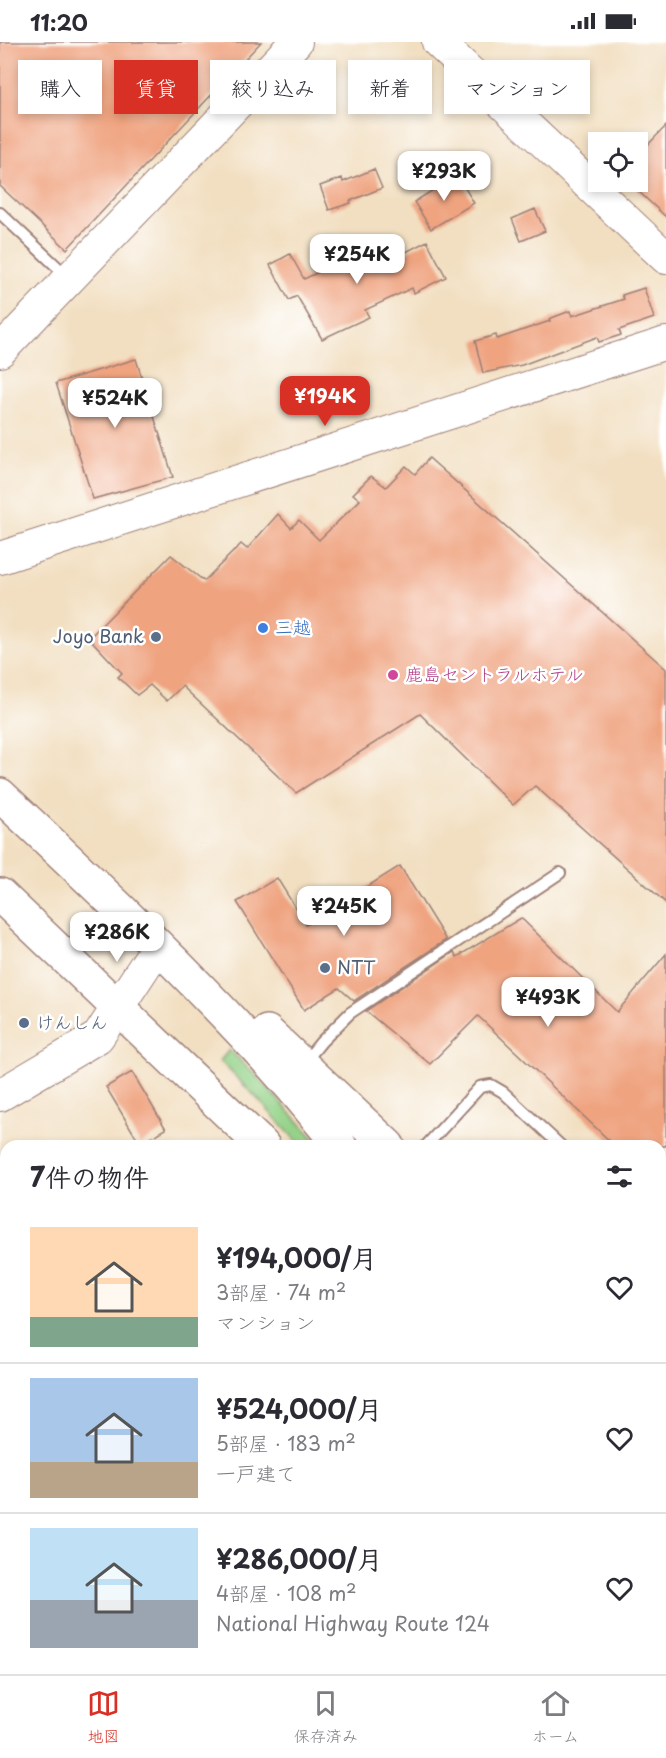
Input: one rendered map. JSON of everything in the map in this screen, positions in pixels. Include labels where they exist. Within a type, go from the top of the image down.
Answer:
[{"type":"highway","points":[[0,795],[158,946],[225,994],[296,1074],[336,1140]]},
{"type":"highway","points":[[0,895],[257,1140]]},
{"type":"highway","points":[[296,1074],[380,1140]]},
{"type":"street","points":[[0,351],[296,42]]},
{"type":"street","points":[[438,42],[666,258]]},
{"type":"street","points":[[0,558],[666,343]]},
{"type":"street","points":[[0,1095],[98,1038],[158,946]]},
{"type":"lane","points":[[0,213],[69,278]]},
{"type":"lane","points":[[296,1074],[321,1042],[350,1013],[560,873]]},
{"type":"lane","points":[[431,1140],[480,1087],[491,1085],[503,1092],[555,1140]]},
{"type":"green space","points":[[229,1050],[315,1140],[295,1140],[220,1061]]},
{"type":"building","points":[[0,42],[261,42],[244,60],[210,60],[210,96],[198,109],[198,60],[114,60],[114,114],[194,114],[67,249],[0,186]]},
{"type":"building","points":[[666,126],[666,217],[639,192],[648,192],[648,145]]},
{"type":"building","points":[[374,169],[382,188],[350,201],[351,203],[329,210],[320,186],[342,178],[343,182]]},
{"type":"building","points":[[457,175],[474,203],[431,229],[414,202]]},
{"type":"building","points":[[535,209],[545,231],[521,241],[512,219]]},
{"type":"building","points":[[427,241],[446,277],[414,293],[412,288],[365,310],[369,317],[322,339],[297,296],[289,300],[270,265],[290,254],[304,279],[376,245],[385,263]]},
{"type":"building","points":[[644,288],[654,318],[619,330],[621,335],[599,342],[597,337],[522,365],[483,373],[475,341],[496,335],[497,339],[550,321],[549,319],[570,311],[572,316],[624,299],[622,295]]},
{"type":"building","points":[[136,359],[173,477],[93,499],[56,383]]},
{"type":"building","name":"鹿島セントラルホテル","points":[[429,458],[666,669],[666,903],[535,786],[513,805],[420,714],[296,793],[182,686],[167,701],[150,685],[137,695],[118,677],[122,673],[89,638],[171,555],[204,581],[241,544],[247,549],[278,514],[291,528],[299,520],[319,540],[360,500],[353,494],[371,476],[386,487],[406,466],[415,474]]},
{"type":"building","name":"NTT","points":[[400,866],[446,940],[354,1001],[339,988],[304,1010],[237,902],[277,878],[306,925]]},
{"type":"building","points":[[521,918],[617,1012],[666,954],[666,1140],[609,1140],[478,1016],[430,1064],[366,1011],[454,952],[457,957]]},
{"type":"building","points":[[132,1072],[166,1129],[147,1140],[138,1140],[106,1087]]},
{"type":"place","name":"三越","points":[[263,628]]},
{"type":"place","name":"Joyo Bank","points":[[156,637]]},
{"type":"place","name":"鹿島セントラルホテル","points":[[393,675]]},
{"type":"place","name":"NTT","points":[[325,968]]},
{"type":"place","name":"けんしん","points":[[24,1023]]}]
